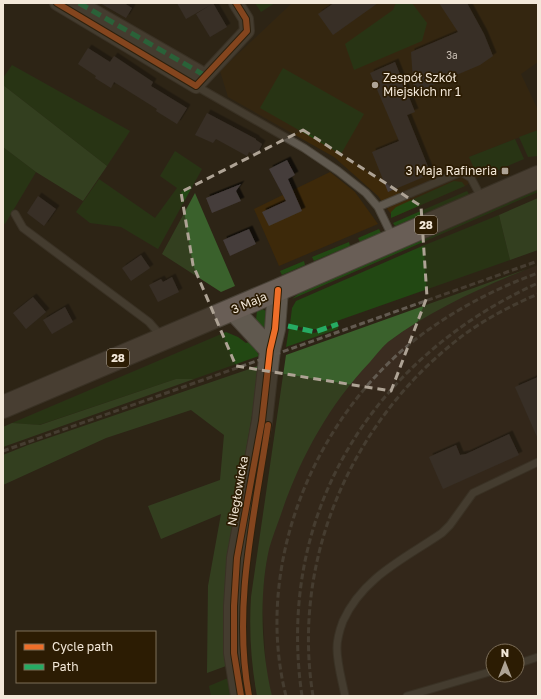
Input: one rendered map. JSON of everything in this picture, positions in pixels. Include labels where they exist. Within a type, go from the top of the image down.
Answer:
[{"type":"main road","name":"3 Maja","points":[[3,407],[233,310],[538,177]]},
{"type":"street","points":[[57,3],[200,81]]},
{"type":"street","points":[[79,3],[200,81]]},
{"type":"street","points":[[200,81],[247,31],[246,19],[236,3]]},
{"type":"street","name":"Niegłowicka","points":[[241,696],[234,653],[234,606],[237,558],[262,422],[270,350],[275,329],[278,290]]},
{"type":"street","points":[[233,310],[270,350]]},
{"type":"lane","points":[[200,81],[320,159],[362,190],[378,207],[394,240]]},
{"type":"lane","points":[[378,207],[461,172],[471,178],[483,201]]},
{"type":"lane","points":[[15,214],[23,228],[149,322],[164,338]]},
{"type":"lane","points":[[345,696],[336,646],[340,628],[350,606],[368,584],[442,533],[450,525],[473,493],[538,462]]},
{"type":"lane","points":[[525,661],[538,657]]},
{"type":"lane","points":[[407,696],[485,673]]},
{"type":"highlighted area","points":[[303,130],[421,206],[427,297],[391,391],[236,366],[193,265],[181,192]]},
{"type":"shaded area","name":"Zespół Szkół Miejskich nr 1","points":[[292,3],[538,3],[538,62],[521,74],[538,110],[538,130],[469,157],[481,176],[465,186],[393,217],[378,196],[334,157],[228,97],[220,71]]},
{"type":"shaded area","points":[[330,172],[355,192],[378,224],[279,266],[254,209]]},
{"type":"shaded area","points":[[538,265],[538,696],[271,696],[266,670],[262,596],[268,549],[285,497],[314,435],[348,385],[386,343],[425,316],[467,293]]},
{"type":"green space","points":[[255,3],[275,3],[261,12]]},
{"type":"green space","points":[[396,3],[412,3],[427,23],[422,41],[354,70],[345,44],[393,10]]},
{"type":"green space","points":[[12,65],[130,131],[107,166],[3,85],[3,78]]},
{"type":"green space","points":[[283,68],[364,114],[341,154],[260,108]]},
{"type":"green space","points":[[3,85],[107,166],[83,201],[36,172],[3,147]]},
{"type":"green space","points":[[538,130],[538,156],[528,157],[519,137]]},
{"type":"green space","points":[[515,139],[524,159],[484,176],[476,173],[469,157]]},
{"type":"green space","points":[[3,147],[36,172],[5,224],[3,223]]},
{"type":"green space","points":[[175,151],[202,169],[158,249],[121,227],[90,223],[76,212],[99,179],[155,218],[177,188],[160,176]]},
{"type":"green space","points":[[454,181],[462,182],[465,186],[391,218],[391,212],[396,207]]},
{"type":"green space","points":[[538,188],[538,192],[292,299],[302,291]]},
{"type":"green space","points":[[467,191],[469,194],[466,197],[395,226],[393,223]]},
{"type":"green space","points":[[195,193],[235,286],[221,292],[162,254]]},
{"type":"green space","points":[[538,198],[538,250],[510,260],[499,215]]},
{"type":"green space","points":[[499,215],[510,260],[337,321],[337,323],[324,328],[309,329],[290,324],[292,308],[296,301],[420,247]]},
{"type":"green space","points":[[379,229],[381,233],[360,242],[358,238]]},
{"type":"green space","points":[[349,242],[350,246],[314,261],[312,257]]},
{"type":"green space","points":[[304,261],[305,265],[282,275],[280,271]]},
{"type":"green space","points":[[527,269],[455,301],[404,330],[381,349],[355,379],[328,415],[296,475],[269,549],[264,585],[263,622],[265,660],[272,696],[257,696],[251,647],[251,597],[286,355]]},
{"type":"green space","points":[[262,309],[268,312],[266,330],[256,320],[257,311]]},
{"type":"green space","points":[[338,326],[338,329],[286,347],[289,328],[314,333]]},
{"type":"green space","points":[[226,332],[238,337],[246,343],[252,341],[259,356],[194,379],[176,379],[39,425],[12,423]]},
{"type":"green space","points":[[261,365],[241,477],[231,553],[227,591],[226,666],[207,673],[208,586],[221,514],[161,539],[148,506],[220,480],[224,435],[191,410],[106,438],[3,485],[3,455],[28,445]]},
{"type":"green space","points":[[176,379],[194,379],[3,447],[3,427],[12,423],[40,425]]},
{"type":"green space","points":[[228,678],[232,696],[211,696],[209,686]]},
{"type":"building","points":[[100,3],[124,3],[132,8],[126,18]]},
{"type":"building","points":[[177,3],[213,3],[227,27],[210,37],[196,14],[212,4],[186,19]]},
{"type":"building","points":[[334,3],[378,3],[333,35],[318,14]]},
{"type":"building","name":"Zespół Szkół Miejskich nr 1","points":[[439,3],[467,3],[484,34],[493,56],[480,65],[414,93],[411,52],[458,32]]},
{"type":"building","points":[[88,48],[110,62],[114,56],[153,82],[151,86],[187,108],[177,124],[156,111],[157,109],[114,82],[111,88],[95,78],[96,76],[78,64]]},
{"type":"building","points":[[395,62],[415,112],[407,115],[431,174],[388,192],[372,152],[399,141],[370,73]]},
{"type":"building","points":[[207,113],[256,139],[262,144],[256,156],[249,152],[247,156],[216,139],[213,143],[195,135]]},
{"type":"building","points":[[287,160],[295,175],[288,179],[302,211],[269,226],[262,212],[286,201],[269,169]]},
{"type":"building","points":[[241,184],[236,191],[241,201],[212,213],[206,198]]},
{"type":"building","points":[[38,196],[56,209],[44,226],[27,213]]},
{"type":"building","points":[[249,229],[256,244],[230,256],[223,240]]},
{"type":"building","points":[[141,255],[150,268],[131,281],[122,268]]},
{"type":"building","points":[[172,277],[179,292],[158,302],[149,285],[161,279],[163,282]]},
{"type":"building","points":[[33,297],[46,312],[26,329],[13,313]]},
{"type":"building","points":[[65,307],[73,322],[52,334],[43,320]]},
{"type":"building","points":[[538,377],[538,439],[515,387]]},
{"type":"building","points":[[509,434],[519,455],[443,489],[429,457],[456,445],[460,455],[466,454]]},
{"type":"railway","points":[[3,451],[538,261]]},
{"type":"railway","points":[[286,696],[278,645],[278,593],[287,542],[303,492],[325,445],[354,402],[389,363],[428,330],[481,298],[509,284],[538,273]]},
{"type":"railway","points":[[302,696],[298,629],[304,565],[321,505],[348,449],[384,398],[428,353],[479,315],[538,283]]},
{"type":"railway","points":[[313,696],[308,645],[311,595],[321,546],[337,499],[359,454],[386,412],[419,374],[457,340],[496,314],[538,294]]},
{"type":"marked path","points":[[79,3],[204,75]]},
{"type":"marked path","points":[[288,326],[315,332],[338,324]]},
{"type":"cycle path","points":[[57,3],[196,86],[247,31],[246,19],[236,3]]},
{"type":"cycle path","points":[[241,696],[234,653],[234,606],[237,558],[262,421],[270,350],[275,329],[278,290]]},
{"type":"cycle path","points":[[249,696],[244,662],[244,594],[247,560],[268,425]]},
{"type":"place","name":"Zespół Szkół Miejskich nr 1","points":[[375,85]]},
{"type":"place","name":"3 Maja Rafineria","points":[[505,171]]}]
